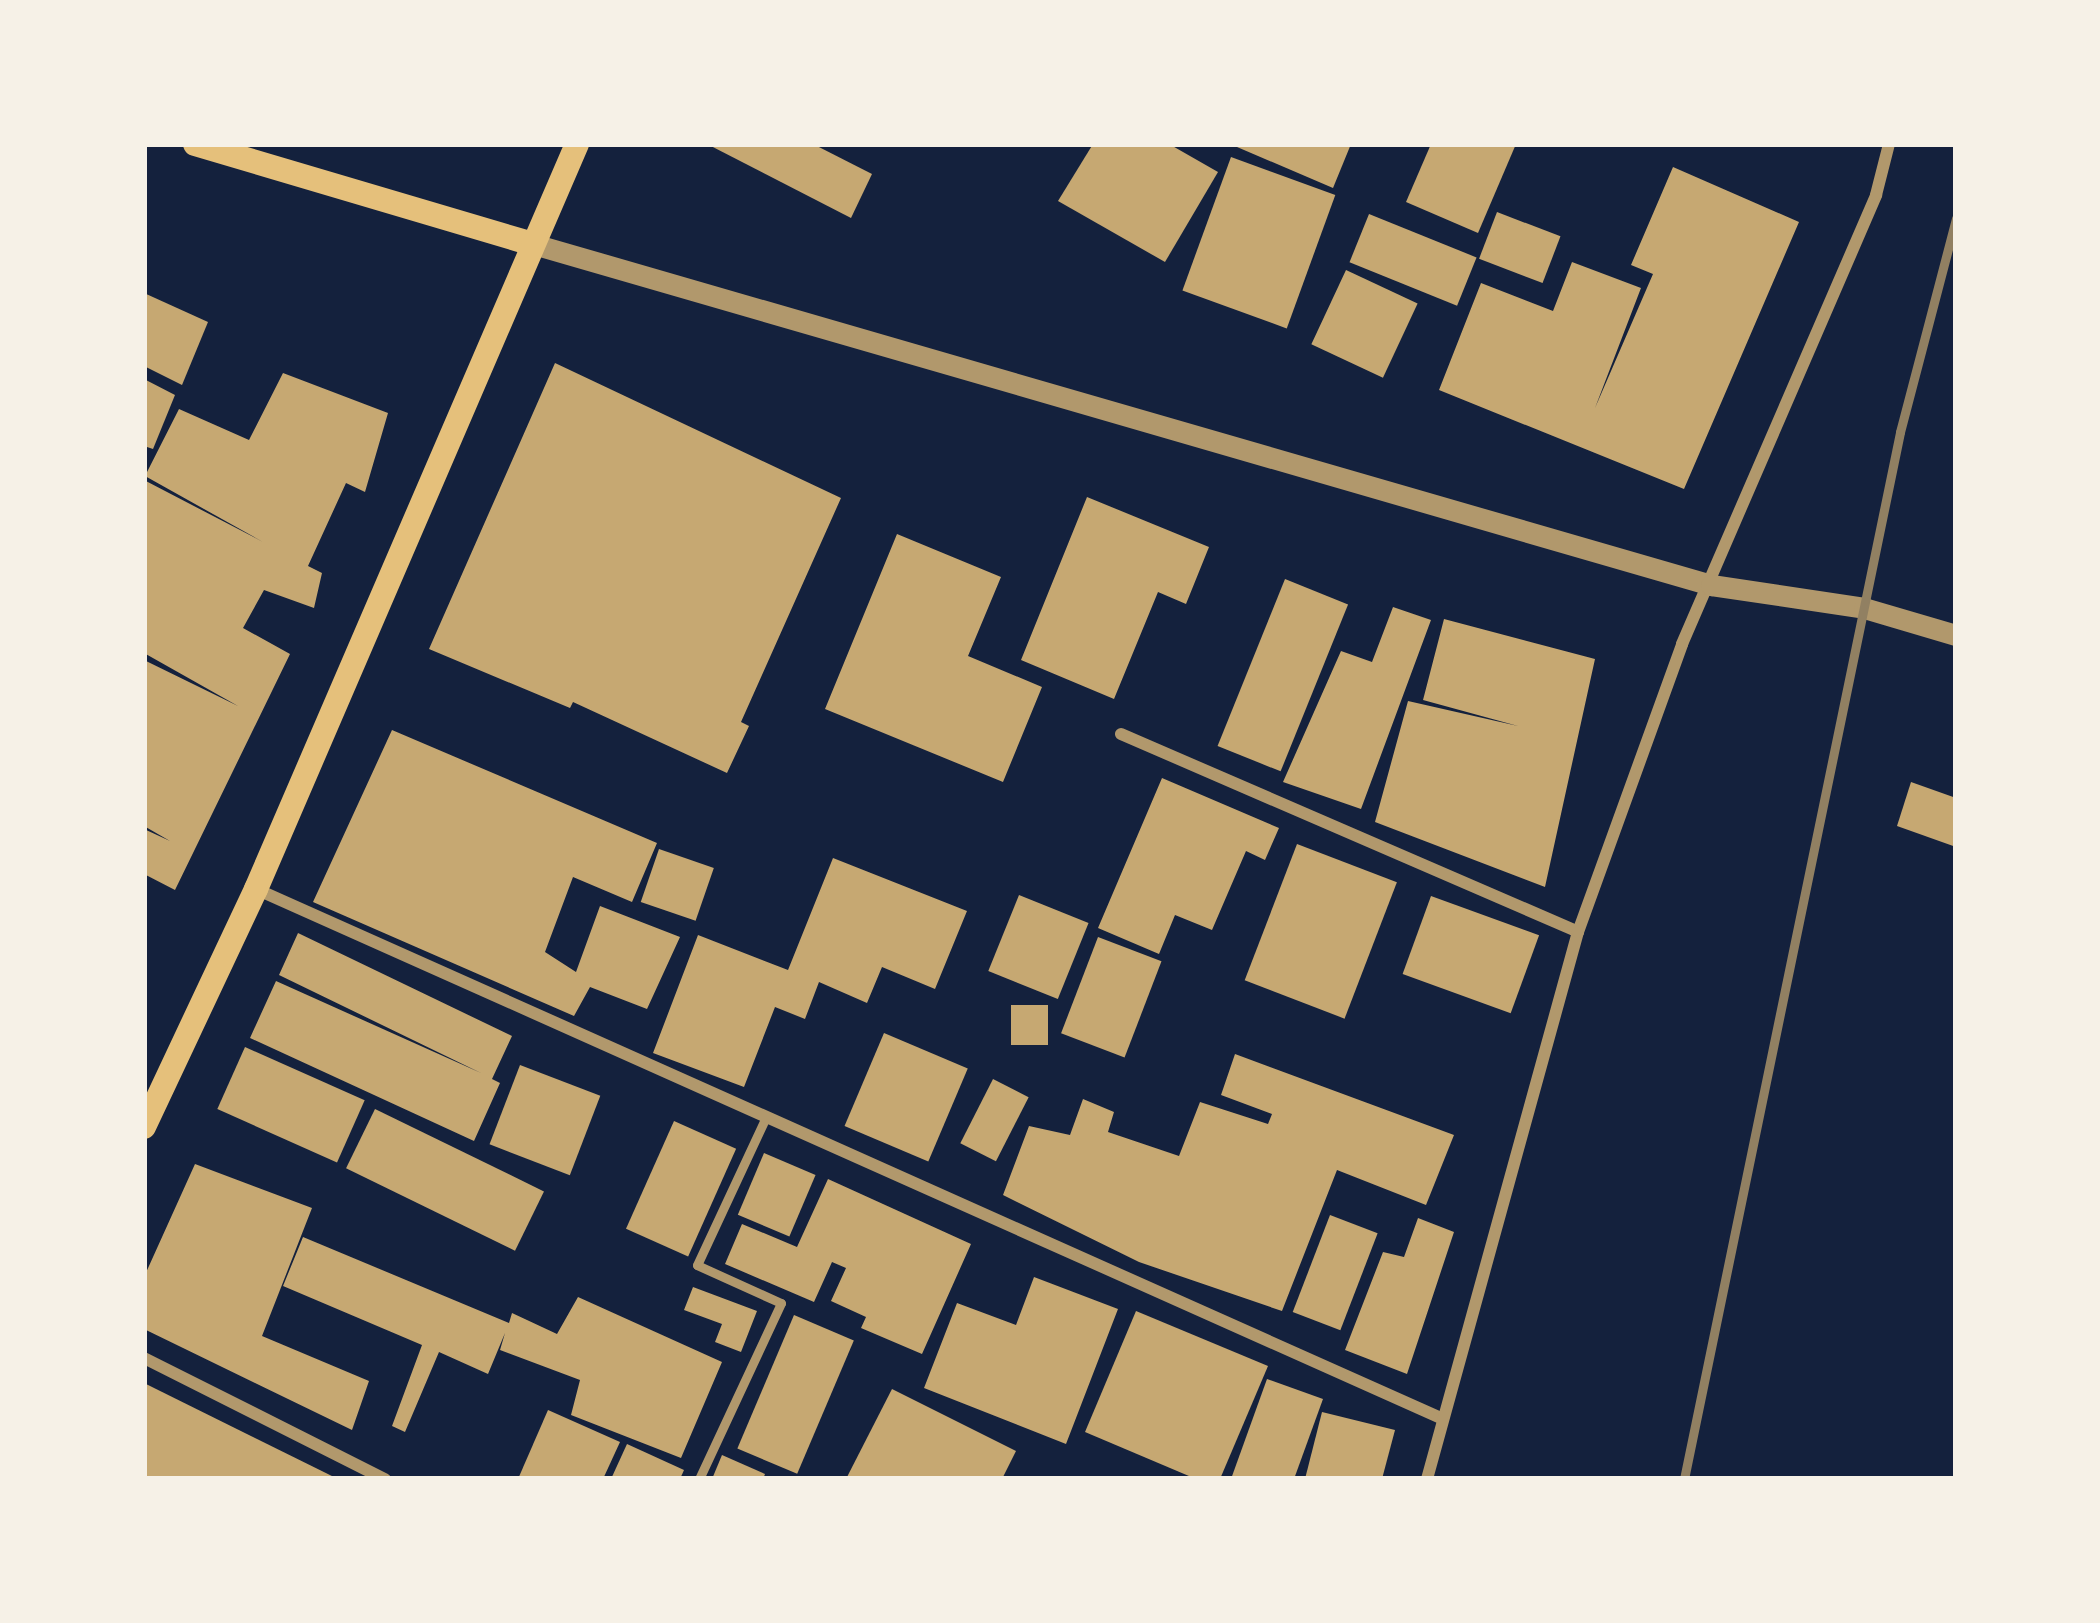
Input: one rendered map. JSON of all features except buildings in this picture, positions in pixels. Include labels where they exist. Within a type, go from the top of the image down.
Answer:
[{"type":"main road","points":[[195,144],[530,244]]},
{"type":"main road","points":[[144,1126],[256,889],[577,144]]},
{"type":"street","points":[[1427,1479],[1578,932],[1682,644],[1876,195],[1889,144]]},
{"type":"street","points":[[530,244],[1711,585],[1864,608],[1956,634]]},
{"type":"street","points":[[1121,734],[1578,932]]},
{"type":"street","points":[[256,889],[1443,1419]]},
{"type":"street","points":[[144,1358],[385,1479]]},
{"type":"lane","points":[[699,1479],[782,1303],[698,1265],[766,1117]]},
{"type":"railway","points":[[1684,1479],[1900,432],[1956,218]]}]
